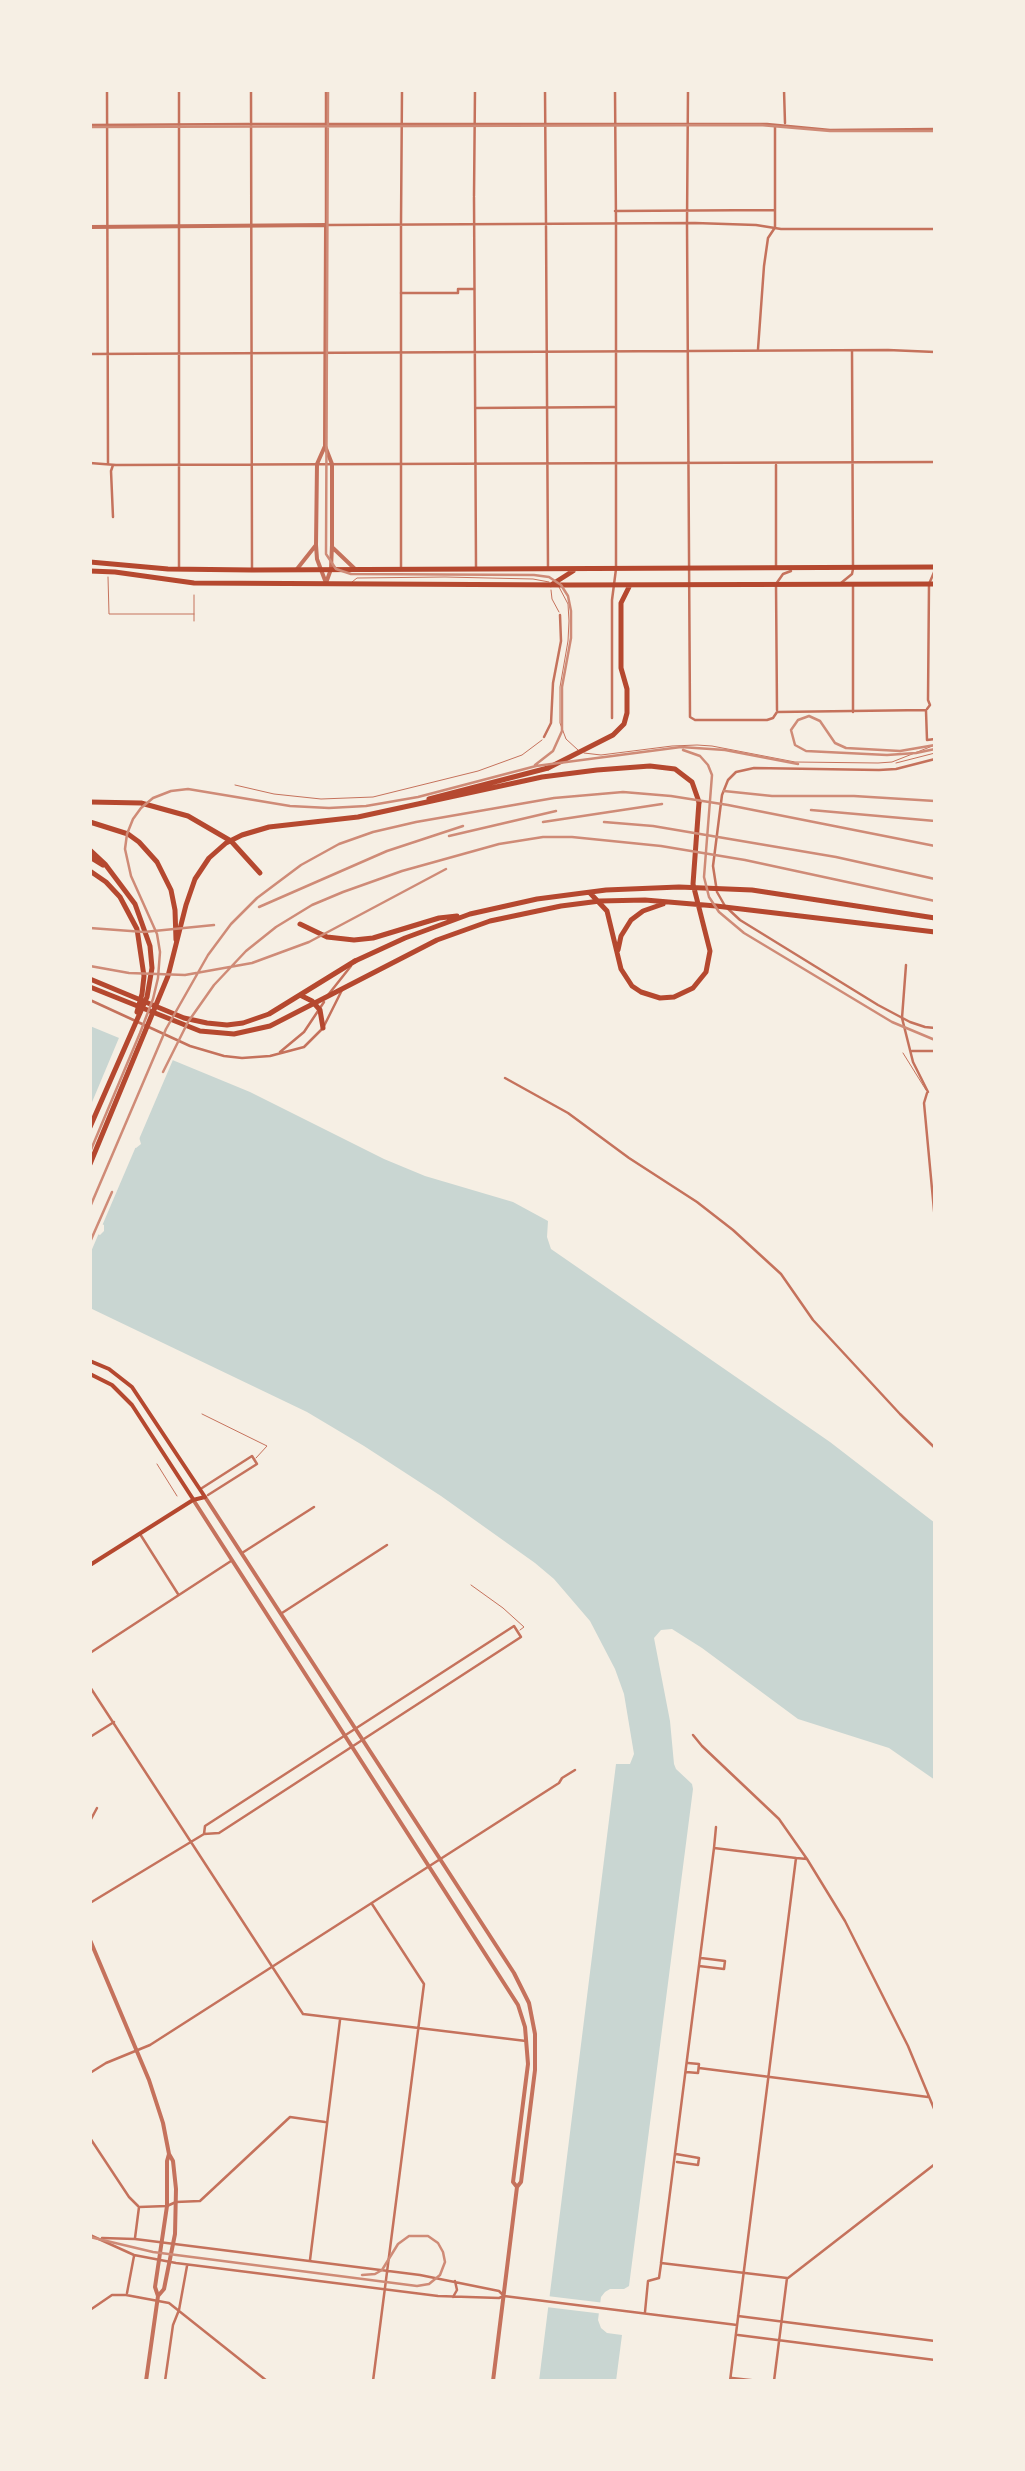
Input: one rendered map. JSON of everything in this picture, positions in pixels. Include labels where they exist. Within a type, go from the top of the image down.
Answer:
[{"type":"main road","points":[[90,562],[252,570],[935,568]]},
{"type":"main road","points":[[165,580],[178,569]]},
{"type":"main road","points":[[554,584],[576,569]]},
{"type":"main road","points":[[90,571],[194,583],[932,584]]},
{"type":"main road","points":[[422,802],[548,768],[622,727],[627,713],[627,689],[621,668],[621,603],[630,585]]},
{"type":"main road","points":[[90,1164],[168,976],[193,883],[208,858],[226,843],[252,831],[358,817],[542,777],[650,766],[674,770],[687,777],[699,802],[693,878],[710,957],[702,978],[687,992],[674,997],[660,998],[641,992],[626,978],[611,923],[600,901],[588,891]]},
{"type":"main road","points":[[90,802],[141,803],[198,820],[231,841],[260,873]]},
{"type":"main road","points":[[90,822],[128,834],[157,862],[171,890],[176,949]]},
{"type":"main road","points":[[90,854],[112,872],[139,914],[150,946],[152,968],[148,996],[90,1127]]},
{"type":"main road","points":[[90,870],[113,890],[131,916],[140,939],[144,976],[132,1030]]},
{"type":"main road","points":[[300,924],[327,938],[373,938],[438,918],[537,899],[640,888],[736,888],[935,918]]},
{"type":"main road","points":[[90,987],[200,1031],[234,1034],[270,1026],[317,1006],[406,954],[475,926],[600,901],[669,902],[935,932]]},
{"type":"main road","points":[[618,958],[621,936],[631,920],[669,902]]},
{"type":"main road","points":[[90,979],[184,1018],[227,1025],[255,1020],[355,961],[470,914]]},
{"type":"main road","points":[[302,995],[317,1006],[323,1028]]},
{"type":"main road","points":[[90,1361],[122,1378],[145,1404],[205,1497],[194,1500],[90,1566]]},
{"type":"main road","points":[[90,1374],[112,1386],[132,1405],[194,1500]]},
{"type":"main road","points":[[194,1500],[200,1489]]},
{"type":"street","points":[[107,90],[107,354],[113,517]]},
{"type":"street","points":[[178,569],[179,90]]},
{"type":"street","points":[[251,90],[252,570]]},
{"type":"street","points":[[326,90],[325,446],[332,464],[331,569],[326,584]]},
{"type":"street","points":[[401,569],[402,90]]},
{"type":"street","points":[[475,90],[476,569]]},
{"type":"street","points":[[545,90],[546,570]]},
{"type":"street","points":[[612,718],[616,569],[615,90]]},
{"type":"street","points":[[688,90],[690,717],[774,717],[776,584],[783,574],[794,569]]},
{"type":"street","points":[[784,90],[785,126]]},
{"type":"street","points":[[90,125],[774,124],[830,130],[935,129]]},
{"type":"street","points":[[758,350],[764,266],[768,238],[775,228],[774,124]]},
{"type":"street","points":[[615,211],[775,210]]},
{"type":"street","points":[[90,228],[687,224],[935,229]]},
{"type":"street","points":[[401,293],[458,293],[458,289],[476,289]]},
{"type":"street","points":[[840,584],[853,569],[852,350]]},
{"type":"street","points":[[90,354],[935,352]]},
{"type":"street","points":[[476,408],[616,407]]},
{"type":"street","points":[[325,446],[316,464],[316,545],[326,584]]},
{"type":"street","points":[[90,463],[935,462]]},
{"type":"street","points":[[776,463],[776,569]]},
{"type":"street","points":[[296,570],[316,545]]},
{"type":"street","points":[[332,546],[355,569]]},
{"type":"street","points":[[933,708],[928,700],[935,568]]},
{"type":"street","points":[[853,584],[853,712]]},
{"type":"street","points":[[544,737],[550,723],[561,640],[560,615]]},
{"type":"street","points":[[612,692],[627,689]]},
{"type":"street","points":[[776,710],[917,712],[933,708]]},
{"type":"street","points":[[927,711],[933,708]]},
{"type":"street","points":[[927,711],[927,740],[935,739]]},
{"type":"street","points":[[935,756],[896,769],[736,772],[728,780],[721,800],[714,877],[720,900],[740,920],[902,1018],[935,1028]]},
{"type":"street","points":[[326,998],[355,961]]},
{"type":"street","points":[[906,965],[902,1018],[928,1092],[924,1103],[935,1222]]},
{"type":"street","points":[[90,1000],[206,1052],[242,1058],[298,1050],[310,1042],[323,1028],[343,988]]},
{"type":"street","points":[[278,1053],[304,1032],[317,1006]]},
{"type":"street","points":[[911,1051],[935,1051]]},
{"type":"street","points":[[506,1078],[568,1112],[733,1230],[778,1271],[813,1320],[935,1448]]},
{"type":"street","points":[[928,1092],[935,1090]]},
{"type":"street","points":[[200,1489],[252,1456],[257,1464],[205,1497],[528,1998],[536,2042],[532,2099],[493,2381]]},
{"type":"street","points":[[194,1500],[512,1993],[522,2016],[528,2064],[513,2182],[517,2187]]},
{"type":"street","points":[[241,1553],[314,1507]]},
{"type":"street","points":[[140,1534],[179,1595]]},
{"type":"street","points":[[280,1614],[386,1546]]},
{"type":"street","points":[[90,1652],[232,1560]]},
{"type":"street","points":[[90,1903],[204,1834],[222,1831],[521,1637],[518,1632],[514,1626],[205,1826],[204,1834]]},
{"type":"street","points":[[90,1686],[303,2014],[527,2041]]},
{"type":"street","points":[[90,1737],[114,1722]]},
{"type":"street","points":[[693,1735],[779,1819],[807,1859],[845,1921],[908,2046],[935,2111]]},
{"type":"street","points":[[90,2073],[150,2045],[575,1770]]},
{"type":"street","points":[[90,1820],[97,1808]]},
{"type":"street","points":[[644,2314],[648,2281],[659,2278],[716,1827]]},
{"type":"street","points":[[714,1848],[807,1859]]},
{"type":"street","points":[[760,2381],[731,2379],[796,1858]]},
{"type":"street","points":[[371,1903],[424,1984],[373,2381]]},
{"type":"street","points":[[90,1940],[155,2096],[175,2174],[179,2202],[170,2262],[158,2298]]},
{"type":"street","points":[[699,1966],[724,1969],[724,1961],[700,1958]]},
{"type":"street","points":[[310,2261],[340,2018]]},
{"type":"street","points":[[685,2072],[698,2073],[699,2068],[699,2064],[686,2063]]},
{"type":"street","points":[[699,2068],[930,2098]]},
{"type":"street","points":[[524,2098],[532,2099]]},
{"type":"street","points":[[90,2138],[134,2204],[167,2206],[200,2201],[290,2117],[327,2122]]},
{"type":"street","points":[[146,2381],[158,2298],[155,2286],[170,2154]]},
{"type":"street","points":[[674,2162],[698,2165],[700,2158],[675,2154]]},
{"type":"street","points":[[661,2263],[787,2278],[935,2164]]},
{"type":"street","points":[[135,2240],[140,2207]]},
{"type":"street","points":[[90,2235],[455,2280],[498,2290],[504,2296]]},
{"type":"street","points":[[100,2238],[134,2255],[170,2262],[452,2298],[504,2296],[737,2325]]},
{"type":"street","points":[[126,2295],[134,2255]]},
{"type":"street","points":[[165,2381],[187,2264]]},
{"type":"street","points":[[774,2381],[787,2278]]},
{"type":"street","points":[[452,2298],[457,2290],[455,2280]]},
{"type":"street","points":[[90,2310],[112,2296],[158,2298],[179,2310],[267,2381]]},
{"type":"street","points":[[738,2316],[935,2341]]},
{"type":"street","points":[[736,2334],[935,2360]]},
{"type":"street","points":[[254,2381],[259,2374]]},
{"type":"lane","points":[[108,571],[109,614],[194,614]]},
{"type":"lane","points":[[554,584],[552,599],[560,615]]},
{"type":"lane","points":[[554,584],[568,604],[569,621],[560,686],[560,723],[566,740],[581,752],[601,755],[696,745],[794,762],[897,763],[935,756]]},
{"type":"lane","points":[[194,594],[194,621]]},
{"type":"lane","points":[[235,786],[297,797],[373,797],[446,780],[518,757],[544,737]]},
{"type":"lane","points":[[892,762],[935,746]]},
{"type":"lane","points":[[911,1051],[903,1052],[928,1092]]},
{"type":"lane","points":[[202,1414],[267,1446],[254,1460]]},
{"type":"lane","points":[[157,1464],[177,1496]]},
{"type":"lane","points":[[471,1585],[524,1628],[518,1632]]},
{"type":"shaded area","points":[[90,1026],[250,1092],[384,1159],[425,1176],[513,1202],[548,1221],[551,1249],[830,1442],[935,1523],[935,1780],[889,1748],[798,1719],[672,1629],[661,1630],[654,1638],[674,1764],[693,1789],[629,2286],[605,2292],[598,2320],[607,2333],[622,2335],[616,2381],[539,2381],[616,1764],[630,1764],[634,1754],[624,1694],[615,1669],[590,1621],[554,1579],[441,1496],[307,1412],[90,1308],[90,1231],[100,1235],[104,1225],[90,1219],[130,1146],[136,1148],[141,1144],[139,1137],[90,1115]]},
{"type":"pier","points":[[121,1033],[175,1055],[90,1254],[90,1226],[99,1229],[90,1224],[90,1124],[136,1142],[90,1121],[90,1107]]},
{"type":"pier","points":[[547,2296],[605,2303],[604,2314],[546,2307]]},
{"type":"tram line","points":[[328,90],[326,554],[336,569],[351,574],[534,575],[549,577],[561,585],[571,611],[571,638],[562,687],[562,731],[553,751],[535,765]]},
{"type":"tram line","points":[[90,127],[760,125],[830,131],[935,131]]},
{"type":"tram line","points":[[935,745],[900,751],[846,748],[835,743],[820,721],[809,716],[798,720],[791,730],[795,745],[806,751],[887,755],[935,749]]},
{"type":"tram line","points":[[90,1152],[140,1033],[158,978],[157,934],[131,876],[125,849],[133,819],[153,798],[188,789],[290,806],[366,806],[418,797],[536,766],[681,747],[725,750],[798,764]]},
{"type":"tram line","points":[[683,750],[700,756],[712,775],[704,877],[709,897],[719,912],[744,933],[892,1022],[935,1040]]},
{"type":"tram line","points":[[90,2237],[153,2252],[417,2286],[429,2284],[440,2275],[445,2262],[443,2252],[428,2236],[409,2236],[398,2244],[382,2270],[362,2275]]},
{"type":"railway","points":[[724,791],[935,801]]},
{"type":"railway","points":[[90,1207],[166,1029],[208,955],[257,898],[301,865],[339,844],[416,822],[554,798],[623,792],[728,805],[935,846]]},
{"type":"railway","points":[[543,822],[662,804]]},
{"type":"railway","points":[[811,810],[935,821]]},
{"type":"railway","points":[[449,836],[556,811]]},
{"type":"railway","points":[[604,822],[653,826],[836,857],[935,879]]},
{"type":"railway","points":[[259,907],[387,851],[463,826]]},
{"type":"railway","points":[[163,1072],[188,1022],[214,985],[276,927],[343,892],[499,844],[572,837],[661,846],[935,901]]},
{"type":"railway","points":[[90,966],[129,973],[185,975],[252,963],[309,942],[446,869]]},
{"type":"railway","points":[[90,928],[144,932],[214,925]]},
{"type":"railway","points":[[90,1242],[112,1192]]}]
